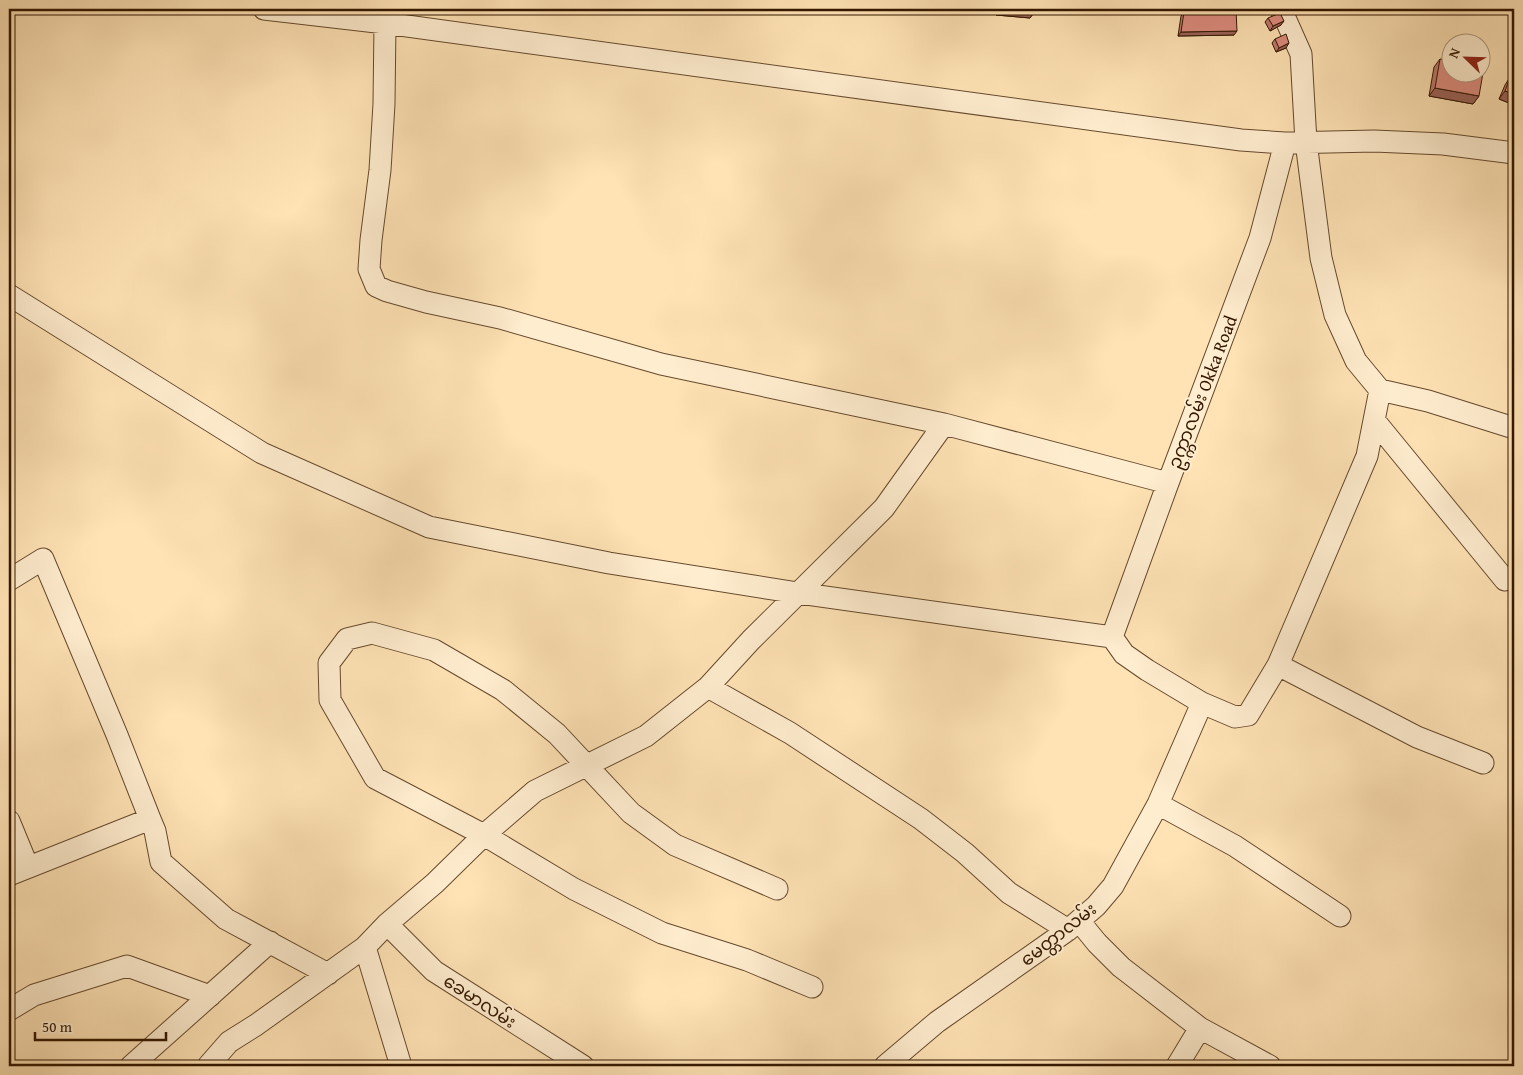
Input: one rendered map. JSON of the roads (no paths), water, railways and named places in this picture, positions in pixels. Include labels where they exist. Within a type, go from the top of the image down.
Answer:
[{"type":"street","points":[[264,9],[385,23],[1241,140],[1295,143],[1374,141],[1443,144],[1514,153]]},
{"type":"street","points":[[1281,9],[1301,54],[1295,143],[1335,315],[1356,360],[1380,390],[1428,402],[1514,428]]},
{"type":"street","points":[[385,23],[384,104],[369,269],[376,286],[426,302],[500,318],[660,364],[944,424],[1168,483]]},
{"type":"street","name":"ဥက္ကာလမ်း Okka Road","points":[[1112,637],[1295,143]]},
{"type":"street","points":[[9,295],[262,453],[430,527],[609,563],[798,593],[1112,637],[1124,654],[1139,665],[1202,703],[1235,717],[1248,716],[1278,665],[1367,456],[1380,390]]},
{"type":"street","points":[[1374,420],[1505,580]]},
{"type":"street","points":[[208,1066],[229,1042],[256,1026],[365,947],[387,924],[535,791],[646,736],[708,686],[884,508],[944,424]]},
{"type":"street","points":[[9,580],[43,559],[117,734],[155,831],[160,862],[226,918],[328,974]]},
{"type":"street","points":[[777,889],[675,845],[631,813],[557,734],[503,690],[434,650],[372,633],[347,639],[329,663],[330,700],[375,778],[484,835],[574,889],[662,933],[748,960],[812,987]]},
{"type":"street","points":[[1278,665],[1417,737],[1483,763]]},
{"type":"street","points":[[708,686],[790,733],[921,819],[964,853],[1009,893],[1074,926],[1097,943],[1121,967],[1200,1028],[1270,1066]]},
{"type":"street","name":"မေတ္တာလမ်း","points":[[885,1066],[937,1022],[1074,926],[1096,906],[1113,886],[1158,804],[1202,703]]},
{"type":"street","points":[[1158,804],[1235,846],[1340,916]]},
{"type":"street","points":[[9,821],[18,871],[150,819]]},
{"type":"street","name":"ခေမာလမ်း","points":[[387,924],[434,971],[583,1066]]},
{"type":"street","points":[[131,1066],[270,942]]},
{"type":"street","points":[[365,947],[401,1066]]},
{"type":"street","points":[[9,1010],[34,995],[127,966],[210,996]]},
{"type":"street","points":[[1177,1066],[1200,1028]]}]
